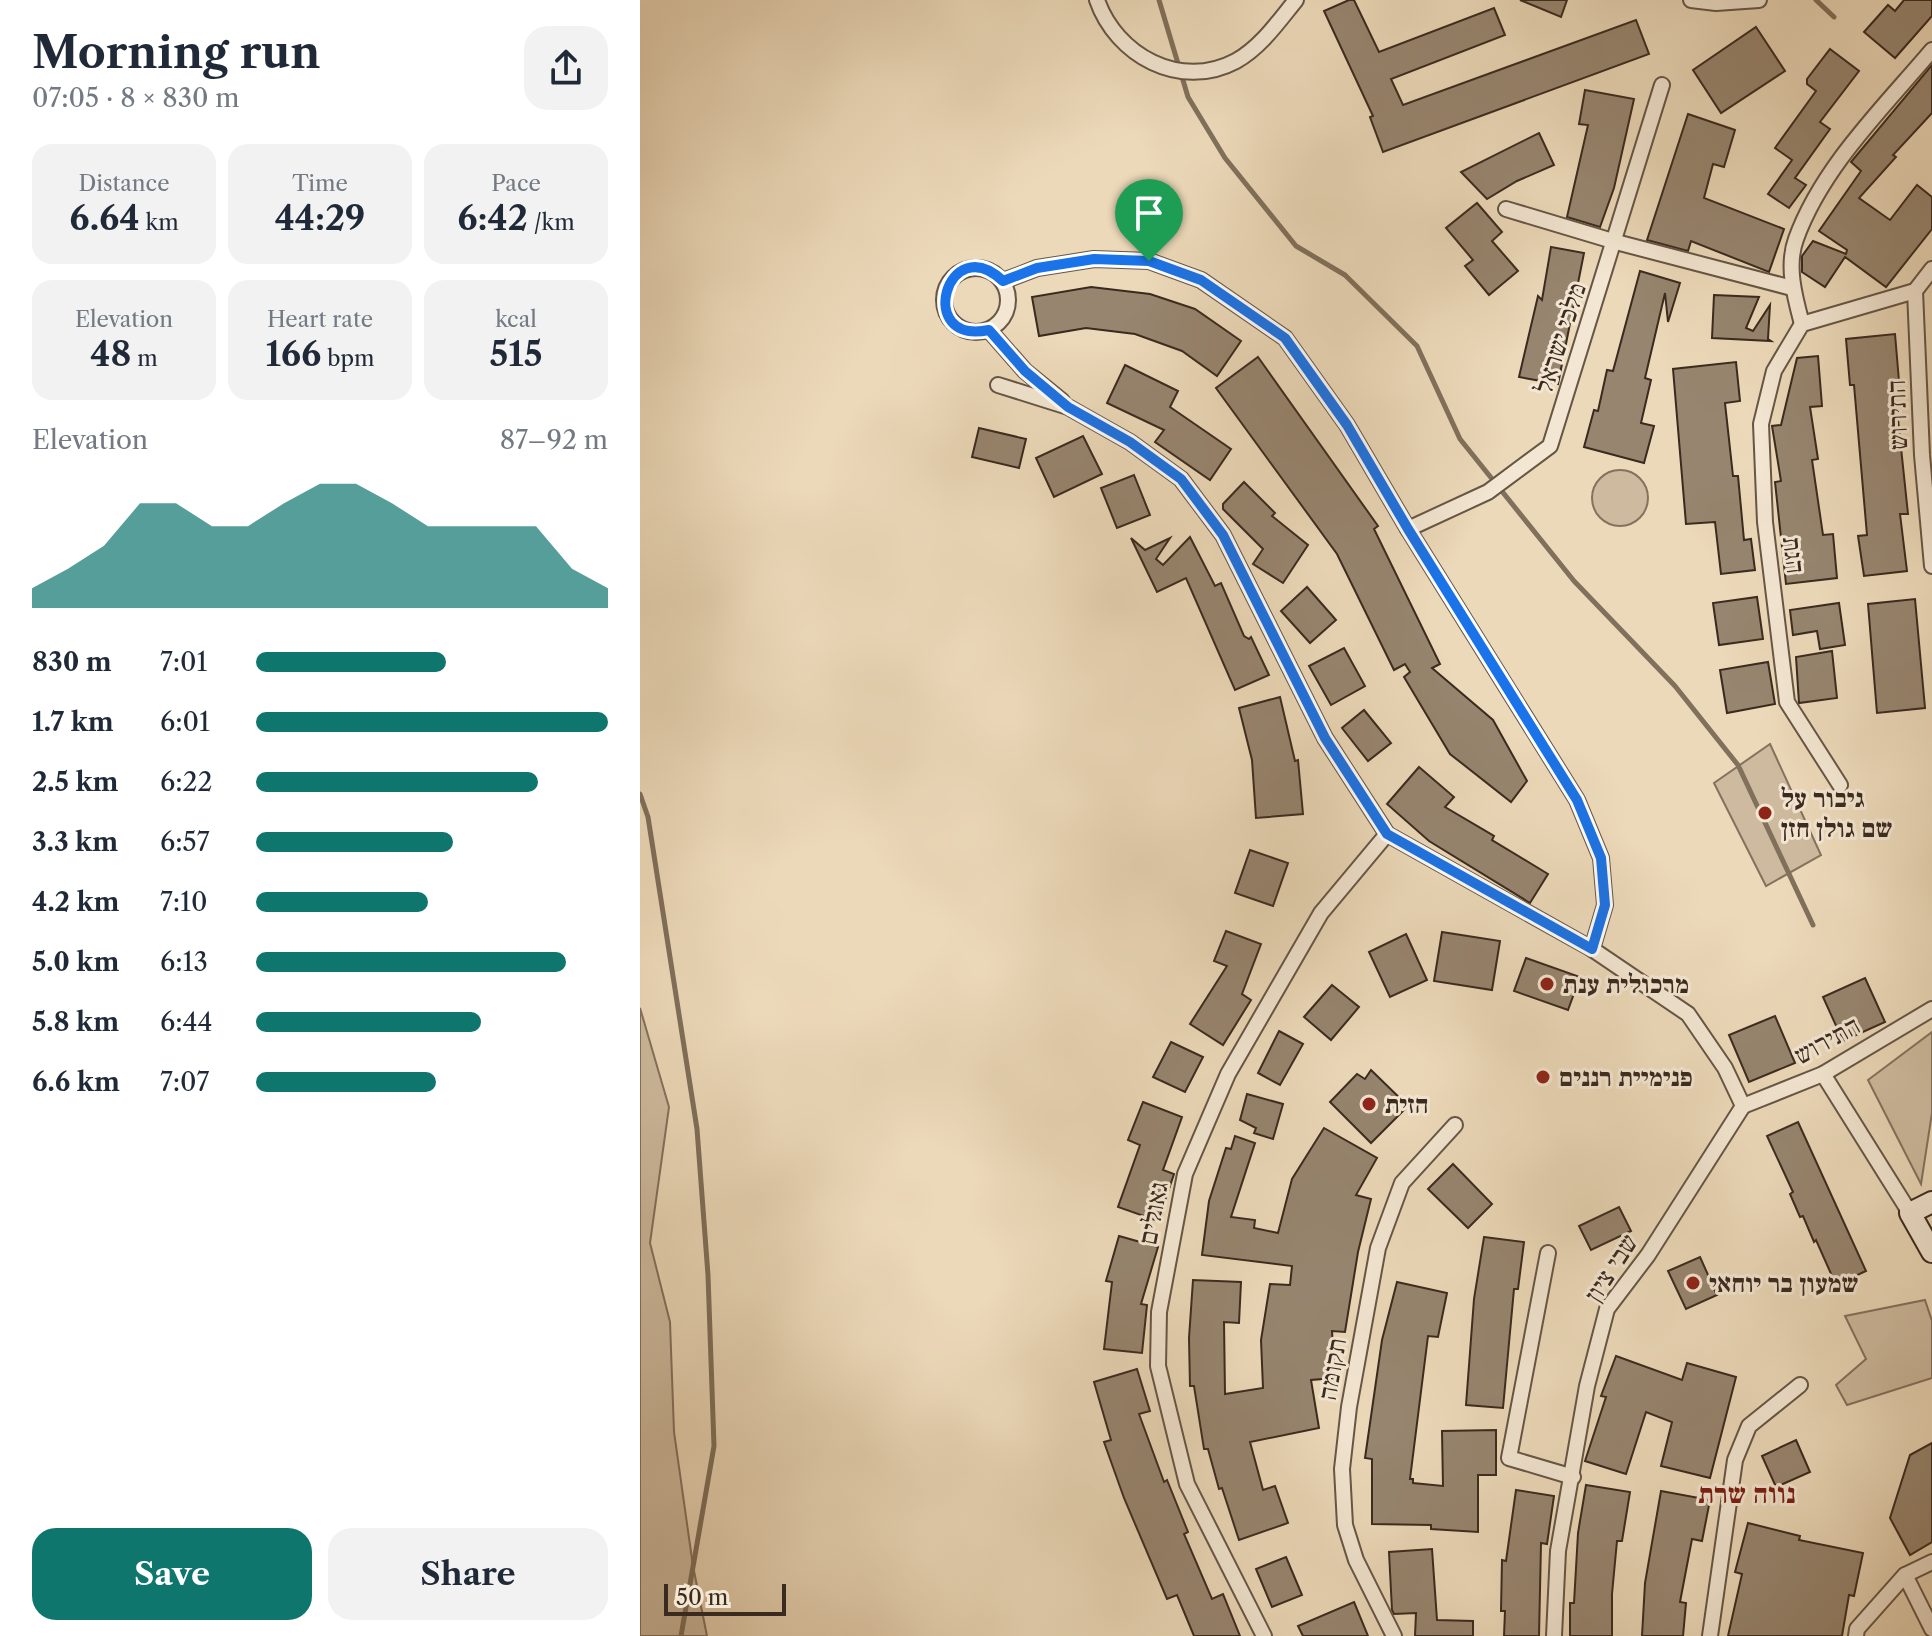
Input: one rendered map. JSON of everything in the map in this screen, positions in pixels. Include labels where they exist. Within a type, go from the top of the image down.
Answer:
[{"type":"street","points":[[1097,0],[1111,31],[1130,50],[1168,69],[1192,71],[1234,62],[1258,46],[1296,0]]},
{"type":"street","points":[[1691,0],[1716,3],[1759,0]]},
{"type":"street","points":[[1932,50],[1836,163],[1795,241],[1792,288],[1802,324],[1915,291],[1932,269]]},
{"type":"street","name":"מלכי ישראל","points":[[1408,529],[1488,492],[1550,446],[1616,242],[1662,85]]},
{"type":"street","points":[[1506,209],[1616,242],[1792,288]]},
{"type":"street","points":[[1003,281],[1037,268],[1094,259],[1149,261],[1201,280],[1285,338],[1347,425],[1577,800],[1601,858],[1605,905],[1592,949]]},
{"type":"street","points":[[985,269],[1003,281],[1009,299],[1008,309],[1004,318],[989,330],[967,331],[949,318],[945,307],[947,285],[963,270],[985,269]]},
{"type":"street","name":"התירוש","points":[[1915,291],[1922,455],[1932,566]]},
{"type":"street","name":"הגת","points":[[1802,324],[1774,371],[1761,424],[1765,522],[1787,702],[1840,785]]},
{"type":"street","points":[[989,330],[1025,371],[1068,407],[1130,442],[1181,479],[1223,535],[1325,738],[1387,834],[1592,949],[1688,1014],[1725,1068],[1743,1106]]},
{"type":"street","points":[[998,385],[1068,407]]},
{"type":"street","name":"גאולים","points":[[1264,1636],[1187,1484],[1158,1366],[1159,1312],[1185,1174],[1228,1074],[1321,913],[1387,834]]},
{"type":"street","name":"התירוש","points":[[1743,1106],[1823,1074],[1932,1009]]},
{"type":"street","points":[[1823,1074],[1932,1252]]},
{"type":"street","name":"שבי ציון","points":[[1554,1636],[1558,1551],[1587,1386],[1607,1309],[1648,1255],[1743,1106]]},
{"type":"street","name":"תקומה","points":[[1394,1636],[1356,1560],[1345,1525],[1342,1469],[1349,1407],[1382,1235],[1402,1183],[1455,1125]]},
{"type":"street","points":[[1910,1213],[1932,1202]]},
{"type":"street","name":"שבי ציון","points":[[1548,1253],[1509,1458],[1573,1477]]},
{"type":"street","points":[[1710,1636],[1735,1460],[1749,1426],[1800,1385]]},
{"type":"street","points":[[1856,1636],[1857,1629],[1905,1575],[1932,1562]]},
{"type":"street","points":[[1905,1575],[1932,1629]]},
{"type":"shaded area","points":[[1620,470],[1640,478],[1648,498],[1640,518],[1620,526],[1600,518],[1592,498],[1600,478]]},
{"type":"shaded area","name":"גיבור על שם גולן חזן","points":[[1770,744],[1821,855],[1766,886],[1714,783]]},
{"type":"shaded area","points":[[640,1008],[669,1107],[650,1243],[670,1322],[674,1432],[693,1566],[707,1636],[640,1636]]},
{"type":"shaded area","points":[[1932,1032],[1932,1113],[1921,1184],[1868,1080]]},
{"type":"shaded area","points":[[1925,1300],[1932,1321],[1932,1378],[1847,1405],[1836,1385],[1866,1359],[1845,1316]]},
{"type":"building","points":[[1354,0],[1379,52],[1494,8],[1505,35],[1391,79],[1403,105],[1636,20],[1649,54],[1383,152],[1370,117],[1373,116],[1324,11]]},
{"type":"building","points":[[1520,0],[1567,0],[1561,17]]},
{"type":"building","points":[[1904,0],[1932,0],[1932,16],[1895,58],[1864,32],[1888,5],[1895,11]]},
{"type":"building","points":[[1756,27],[1785,71],[1721,113],[1693,70]]},
{"type":"building","points":[[1830,49],[1859,71],[1820,122],[1830,129],[1795,178],[1806,185],[1789,208],[1768,194],[1792,160],[1775,148],[1816,91],[1807,84],[1807,79]]},
{"type":"building","points":[[1932,65],[1932,113],[1859,198],[1890,220],[1917,185],[1932,197],[1932,229],[1886,287],[1845,257],[1825,287],[1802,272],[1802,256],[1813,241],[1846,254],[1847,250],[1819,231],[1861,171],[1851,162]]},
{"type":"building","points":[[1585,90],[1634,99],[1614,188],[1600,227],[1567,217],[1588,125],[1579,124]]},
{"type":"building","points":[[1688,114],[1735,130],[1724,167],[1713,164],[1704,198],[1784,229],[1769,272],[1691,241],[1688,251],[1647,240]]},
{"type":"building","points":[[1539,133],[1554,165],[1517,181],[1487,199],[1461,172]]},
{"type":"building","points":[[1477,203],[1502,232],[1492,241],[1518,271],[1489,295],[1465,266],[1473,260],[1446,228]]},
{"type":"building","points":[[1551,247],[1584,253],[1558,384],[1519,377],[1538,296],[1542,300]]},
{"type":"building","points":[[1640,271],[1680,283],[1668,322],[1665,293],[1645,378],[1651,380],[1641,423],[1654,426],[1644,463],[1584,447],[1594,410],[1598,411],[1607,370],[1613,371]]},
{"type":"building","points":[[1091,287],[1150,294],[1195,309],[1241,341],[1217,376],[1182,351],[1135,334],[1086,328],[1039,336],[1032,297]]},
{"type":"building","points":[[1714,295],[1759,297],[1746,328],[1753,331],[1770,305],[1768,339],[1771,341],[1712,338]]},
{"type":"building","points":[[1895,334],[1899,381],[1894,381],[1908,514],[1900,514],[1907,571],[1864,576],[1858,536],[1867,535],[1854,385],[1850,385],[1846,339]]},
{"type":"building","points":[[1818,356],[1822,406],[1810,407],[1818,459],[1812,460],[1823,535],[1833,534],[1837,578],[1786,584],[1775,482],[1781,481],[1772,426],[1781,425],[1797,358]]},
{"type":"building","points":[[1258,357],[1378,526],[1374,529],[1440,664],[1432,668],[1493,720],[1527,781],[1511,802],[1450,754],[1404,677],[1410,672],[1405,664],[1394,670],[1337,554],[1216,388]]},
{"type":"building","points":[[1736,362],[1740,401],[1725,403],[1733,476],[1738,476],[1744,540],[1751,539],[1755,570],[1721,574],[1715,522],[1686,524],[1673,369]]},
{"type":"building","points":[[1125,365],[1178,391],[1170,407],[1231,449],[1210,480],[1155,442],[1164,430],[1107,403]]},
{"type":"building","points":[[979,428],[1026,439],[1019,468],[972,457]]},
{"type":"building","points":[[1083,436],[1102,474],[1054,497],[1036,458]]},
{"type":"building","points":[[1134,475],[1150,515],[1117,528],[1101,488]]},
{"type":"building","points":[[1244,482],[1275,513],[1272,516],[1308,545],[1283,583],[1253,564],[1263,549],[1223,509],[1223,504]]},
{"type":"building","points":[[1190,537],[1215,586],[1221,583],[1244,636],[1251,637],[1269,675],[1235,690],[1186,578],[1157,592],[1131,538],[1145,550],[1170,538],[1156,559],[1163,565]]},
{"type":"building","points":[[1307,587],[1336,620],[1310,643],[1281,611]]},
{"type":"building","points":[[1757,597],[1763,639],[1719,645],[1713,603]]},
{"type":"building","points":[[1915,599],[1925,708],[1877,713],[1868,604]]},
{"type":"building","points":[[1839,603],[1845,645],[1820,649],[1817,631],[1793,635],[1790,610]]},
{"type":"building","points":[[1344,648],[1365,686],[1331,705],[1309,666]]},
{"type":"building","points":[[1832,651],[1837,698],[1799,703],[1796,657]]},
{"type":"building","points":[[1768,662],[1775,704],[1727,713],[1720,670]]},
{"type":"building","points":[[1280,697],[1295,761],[1298,760],[1303,814],[1256,818],[1252,760],[1239,708]]},
{"type":"building","points":[[1364,710],[1391,743],[1368,761],[1342,728]]},
{"type":"building","points":[[1419,767],[1454,797],[1445,807],[1494,836],[1492,840],[1548,874],[1530,903],[1429,841],[1387,804]]},
{"type":"building","points":[[1250,850],[1288,863],[1273,906],[1235,893]]},
{"type":"building","points":[[1226,931],[1261,944],[1242,994],[1251,1000],[1223,1045],[1190,1024],[1227,966],[1214,961]]},
{"type":"building","points":[[1442,932],[1500,941],[1492,990],[1434,981]]},
{"type":"building","points":[[1406,934],[1427,980],[1390,997],[1369,952]]},
{"type":"building","name":"מרכולית ענת","points":[[1526,958],[1580,977],[1568,1010],[1514,991]]},
{"type":"building","points":[[1865,978],[1885,1022],[1843,1041],[1823,997]]},
{"type":"building","points":[[1332,985],[1359,1007],[1331,1040],[1304,1017]]},
{"type":"building","points":[[1775,1016],[1795,1063],[1749,1082],[1729,1035]]},
{"type":"building","points":[[1279,1031],[1303,1044],[1280,1085],[1258,1073]]},
{"type":"building","points":[[1171,1042],[1203,1057],[1185,1092],[1153,1077]]},
{"type":"building","name":"הזית","points":[[1371,1070],[1408,1106],[1371,1143],[1330,1102],[1357,1074],[1365,1079]]},
{"type":"building","points":[[1247,1094],[1283,1104],[1273,1139],[1254,1133],[1256,1128],[1240,1120]]},
{"type":"building","points":[[1143,1102],[1182,1117],[1163,1170],[1174,1174],[1158,1221],[1118,1207],[1140,1145],[1128,1140]]},
{"type":"building","points":[[1798,1122],[1866,1271],[1836,1285],[1816,1240],[1814,1242],[1803,1216],[1800,1217],[1790,1194],[1793,1192],[1767,1136]]},
{"type":"building","points":[[1324,1128],[1377,1158],[1356,1195],[1371,1199],[1358,1252],[1345,1332],[1332,1331],[1335,1378],[1311,1380],[1319,1428],[1250,1442],[1263,1490],[1275,1486],[1288,1523],[1239,1540],[1222,1488],[1219,1489],[1208,1449],[1204,1449],[1194,1386],[1190,1386],[1193,1280],[1241,1282],[1239,1323],[1224,1322],[1225,1394],[1263,1388],[1261,1340],[1270,1284],[1290,1285],[1292,1266],[1202,1255],[1209,1201],[1226,1148],[1231,1149],[1235,1136],[1255,1143],[1231,1217],[1255,1220],[1254,1228],[1278,1233],[1292,1179]]},
{"type":"building","points":[[1453,1164],[1492,1204],[1468,1228],[1428,1189]]},
{"type":"building","points":[[1619,1207],[1631,1231],[1591,1250],[1579,1226]]},
{"type":"building","points":[[1119,1236],[1158,1247],[1141,1304],[1147,1305],[1142,1353],[1104,1349],[1112,1282],[1106,1281]]},
{"type":"building","points":[[1484,1237],[1524,1242],[1518,1289],[1514,1289],[1503,1408],[1466,1405],[1474,1299]]},
{"type":"building","name":"שמעון בר יוחאי","points":[[1700,1257],[1717,1295],[1686,1309],[1668,1271]]},
{"type":"building","points":[[1397,1282],[1447,1293],[1438,1337],[1428,1336],[1410,1479],[1413,1483],[1443,1486],[1442,1431],[1496,1430],[1496,1475],[1478,1475],[1478,1532],[1431,1529],[1431,1525],[1372,1524],[1372,1459],[1365,1458],[1382,1340]]},
{"type":"building","points":[[1616,1356],[1682,1380],[1687,1363],[1736,1377],[1710,1478],[1661,1466],[1672,1422],[1646,1412],[1626,1474],[1585,1461],[1606,1397],[1601,1396]]},
{"type":"building","points":[[1137,1369],[1150,1411],[1139,1414],[1164,1482],[1167,1480],[1188,1532],[1184,1534],[1212,1599],[1223,1594],[1240,1636],[1194,1636],[1177,1595],[1167,1599],[1124,1498],[1104,1442],[1111,1440],[1094,1382]]},
{"type":"building","points":[[1796,1440],[1810,1472],[1776,1487],[1762,1456]]},
{"type":"building","points":[[1932,1443],[1932,1542],[1910,1555],[1890,1518],[1910,1455]]},
{"type":"building","points":[[1586,1485],[1630,1492],[1622,1541],[1617,1541],[1612,1636],[1570,1636],[1570,1603],[1574,1603],[1578,1533]]},
{"type":"building","points":[[1516,1490],[1554,1496],[1547,1544],[1541,1543],[1539,1636],[1504,1636],[1502,1560],[1506,1561]]},
{"type":"building","points":[[1661,1491],[1710,1500],[1702,1541],[1692,1539],[1680,1602],[1686,1603],[1683,1636],[1642,1636],[1645,1583]]},
{"type":"building","points":[[1748,1523],[1800,1536],[1799,1540],[1863,1553],[1854,1596],[1849,1595],[1842,1636],[1728,1636],[1742,1574],[1735,1572]]},
{"type":"building","points":[[1432,1549],[1437,1620],[1473,1621],[1473,1636],[1415,1636],[1416,1613],[1394,1614],[1392,1610],[1389,1552]]},
{"type":"building","points":[[1286,1557],[1302,1595],[1272,1607],[1256,1569]]},
{"type":"building","points":[[1354,1602],[1368,1636],[1303,1636],[1298,1626]]},
{"type":"waterway","points":[[1159,0],[1188,97],[1225,158],[1296,246],[1345,275],[1417,346],[1460,439],[1574,581],[1675,686],[1738,765],[1813,925]]},
{"type":"waterway","points":[[1816,0],[1834,17]]},
{"type":"waterway","points":[[640,794],[648,817],[697,1129],[708,1275],[714,1446],[681,1636]]},
{"type":"place","name":"גיבור על שם גולן חזן","points":[[1765,813]]},
{"type":"place","name":"מרכולית ענת","points":[[1547,984]]},
{"type":"place","name":"פנימיית רננים","points":[[1543,1077]]},
{"type":"place","name":"הזית","points":[[1369,1104]]},
{"type":"place","name":"שמעון בר יוחאי","points":[[1693,1283]]},
{"type":"district","name":"נווה שרת","points":[[1747,1493]]},
{"type":"route","points":[[1094,259],[1149,261],[1201,280],[1285,338],[1347,425],[1577,800],[1601,858],[1605,905],[1592,949],[1387,834],[1325,738],[1223,535],[1181,479],[1130,442],[1068,407],[1025,371],[989,330],[967,331],[957,326],[949,318],[945,307],[947,285],[963,270],[985,269],[1003,281],[1037,268],[1094,259]]}]
